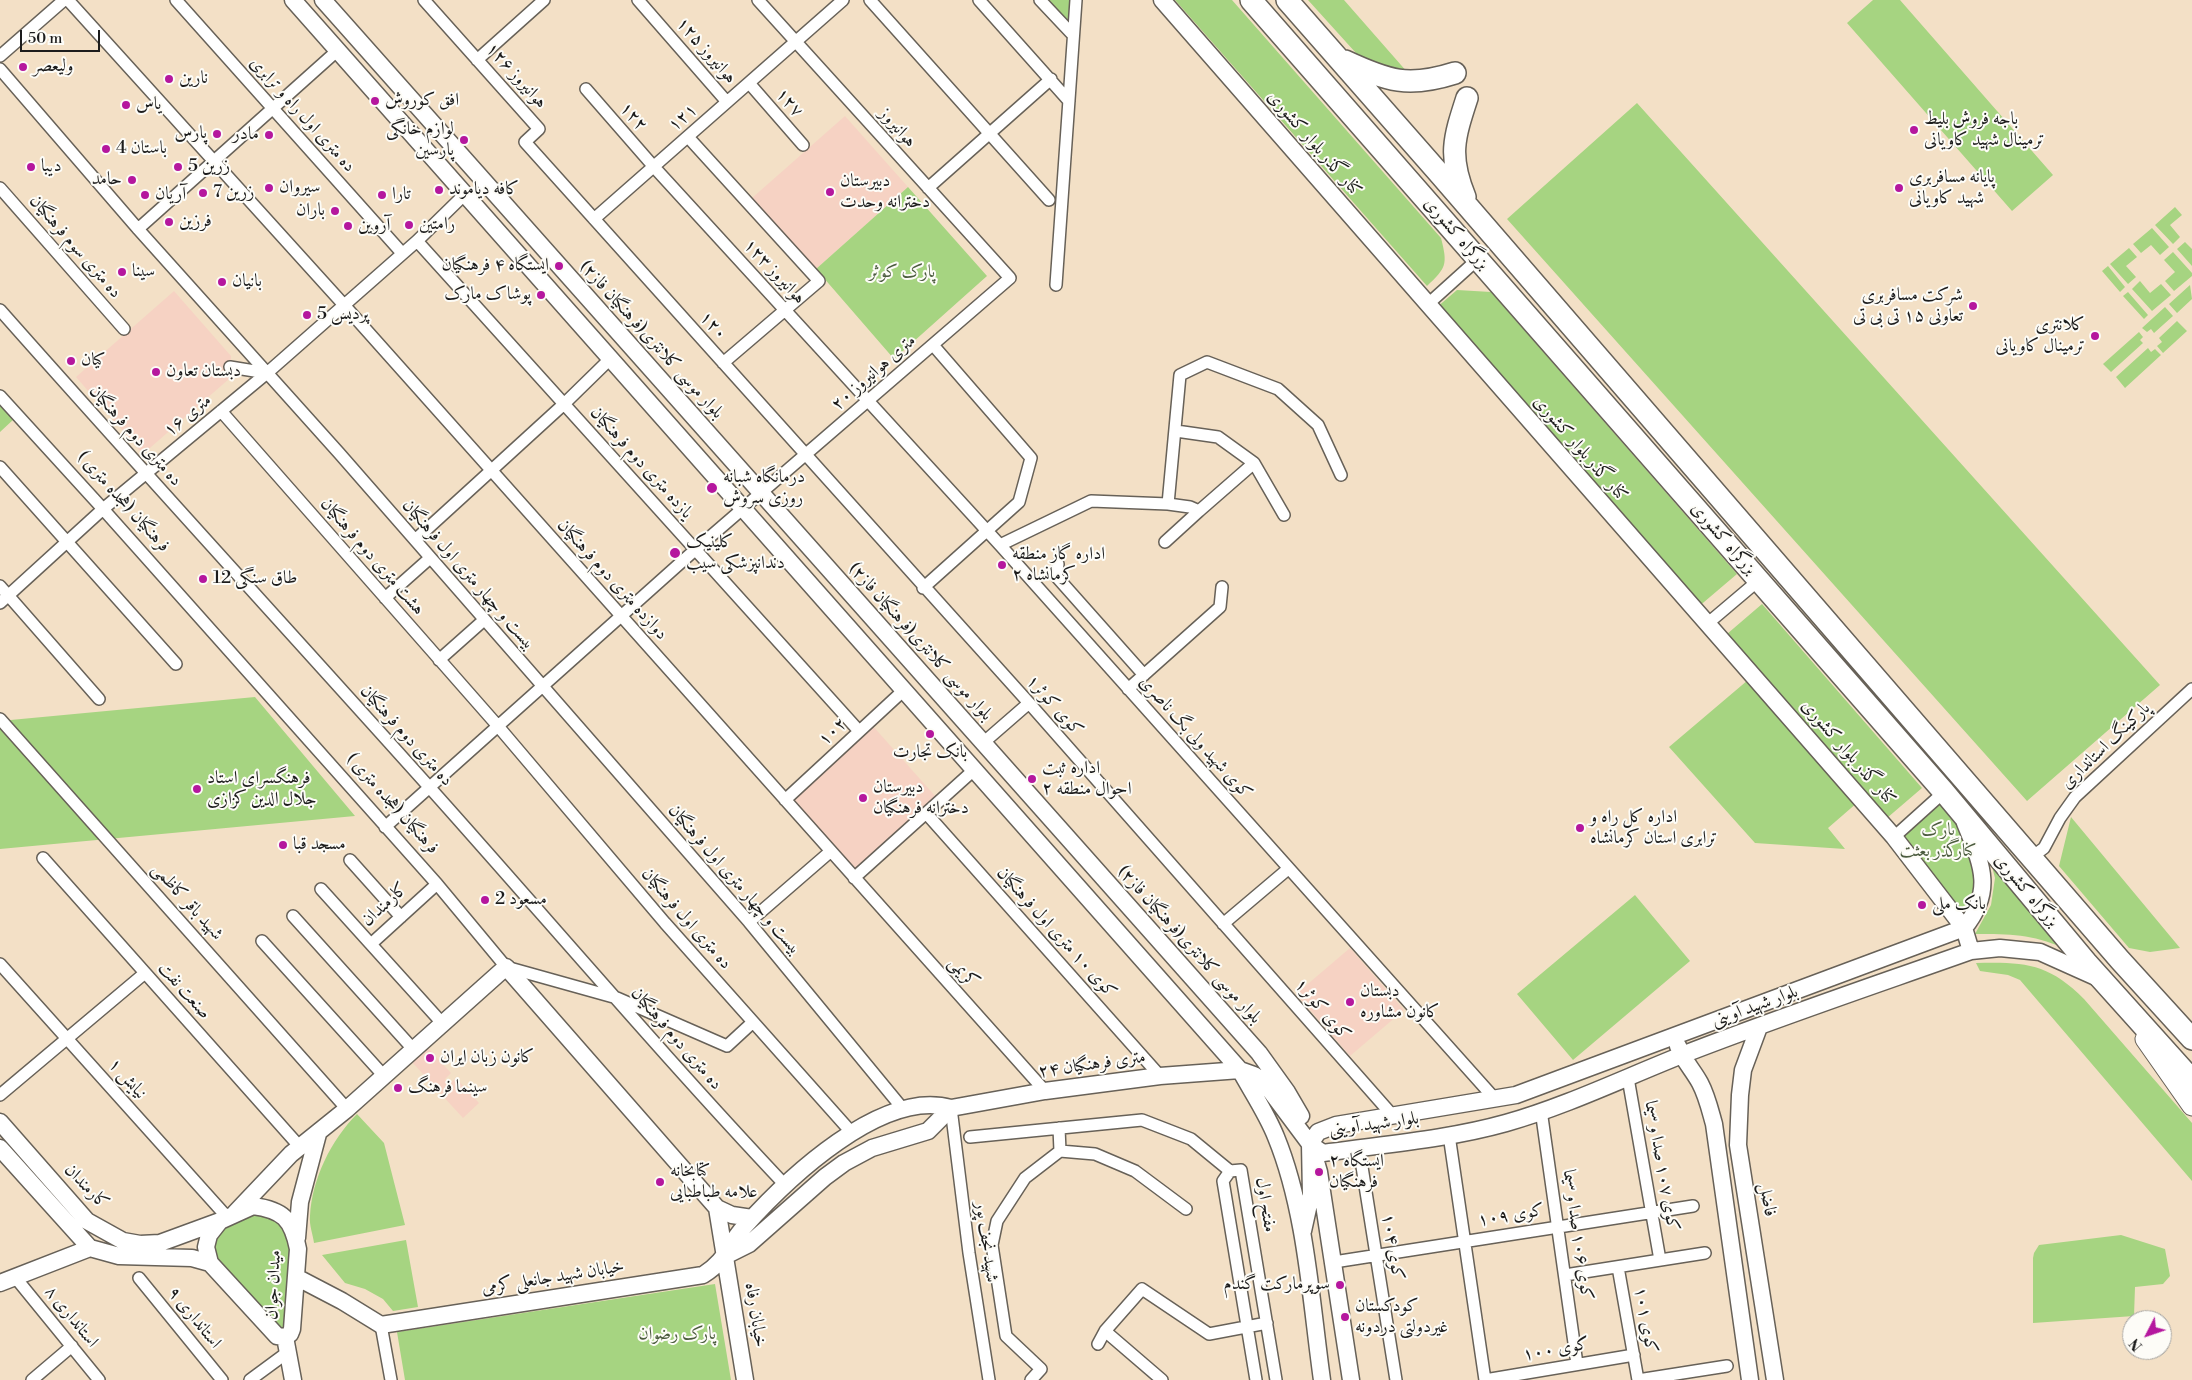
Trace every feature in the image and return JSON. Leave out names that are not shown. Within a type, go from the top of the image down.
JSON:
[{"type":"highway","name":"بزرگراه کشوری","points":[[1251,0],[1944,792],[2103,981],[2192,1080]]},
{"type":"highway","name":"بزرگراه کشوری","points":[[1287,0],[2120,960],[2192,1039]]},
{"type":"highway","points":[[1327,46],[1345,61],[1372,73],[1402,82],[1430,80],[1455,74]]},
{"type":"highway","points":[[1467,98],[1455,137],[1454,161],[1456,176],[1470,211]]},
{"type":"highway","points":[[1361,125],[1371,128],[1380,123],[1381,107]]},
{"type":"highway","points":[[1415,187],[1416,177],[1420,171],[1426,168],[1438,172]]},
{"type":"main road","points":[[293,0],[1240,1070],[1276,1137],[1293,1191],[1302,1238],[1322,1380]]},
{"type":"main road","name":"بلوار موسی کلانتری(فرهنگیان فاز۲)","points":[[323,0],[1259,1053],[1287,1092],[1303,1120],[1318,1172],[1352,1380]]},
{"type":"main road","name":"کنار گذر بلوار کشوری","points":[[1162,0],[1894,837],[1964,928]]},
{"type":"main road","points":[[1962,814],[1981,863],[1983,877],[1978,907],[1964,928],[1971,951]]},
{"type":"main road","name":"بلوار شهید آوینی","points":[[1964,928],[1516,1095],[1336,1125],[1318,1132],[1310,1144],[1323,1152],[1449,1135],[1505,1123],[1759,1027],[1971,951],[2000,948],[2040,952],[2103,981]]},
{"type":"main road","points":[[8,1280],[90,1248],[119,1256],[192,1258],[210,1263],[206,1247],[209,1235],[300,1147],[347,1109],[506,967]]},
{"type":"main road","name":"فرهنگیان (هجده متری )","points":[[506,967],[717,1208]]},
{"type":"main road","points":[[2103,981],[2192,1106]]},
{"type":"main road","points":[[2137,1018],[2192,1089]]},
{"type":"main road","name":"فاضل","points":[[1759,1027],[1743,1070],[1738,1145],[1775,1380]]},
{"type":"main road","points":[[1674,1036],[1681,1056],[1700,1084],[1714,1124],[1750,1380]]},
{"type":"main road","points":[[1240,1070],[1264,1081],[1310,1144],[1310,1195],[1302,1238]]},
{"type":"main road","name":"۲۴ متری فرهنگیان","points":[[725,1256],[738,1234],[786,1186],[835,1143],[879,1117],[924,1104],[939,1104],[951,1108],[1045,1091],[1160,1076],[1240,1070]]},
{"type":"main road","points":[[717,1208],[725,1256],[749,1244],[844,1162],[872,1148],[928,1131],[951,1108]]},
{"type":"main road","name":"کارمندان","points":[[0,1122],[87,1220],[123,1241],[140,1244],[160,1243],[228,1217]]},
{"type":"main road","points":[[296,1240],[300,1202],[318,1134]]},
{"type":"main road","name":"کارمندان","points":[[0,1148],[90,1248]]},
{"type":"main road","name":"میدان جوان","points":[[210,1263],[286,1345],[292,1329],[298,1249],[287,1218],[270,1208],[253,1206],[228,1217]]},
{"type":"main road","points":[[717,1208],[732,1215],[752,1218]]},
{"type":"main road","name":"خیابان شهید جانعلی کرمی","points":[[380,1325],[703,1275],[716,1267],[725,1256]]},
{"type":"main road","name":"خیابان رفاه","points":[[725,1256],[745,1380]]},
{"type":"main road","points":[[296,1277],[342,1301],[380,1325]]},
{"type":"main road","points":[[286,1345],[293,1380]]},
{"type":"street","points":[[0,56],[64,0]]},
{"type":"street","name":"دوازده متری دوم فرهنگیان","points":[[68,0],[344,305],[854,878]]},
{"type":"street","name":"ده متری اول راه و ترابری","points":[[176,0],[402,254]]},
{"type":"street","name":"هوانیروز ۱۲۶","points":[[424,0],[539,129],[525,142],[594,219]]},
{"type":"street","points":[[478,60],[532,4],[544,0]]},
{"type":"street","name":"هوانیروز ۱۲۵","points":[[638,0],[727,102]]},
{"type":"street","name":"هوانیروز","points":[[758,0],[1010,278]]},
{"type":"street","name":"۱۲۱","points":[[594,219],[843,0]]},
{"type":"street","points":[[870,0],[1048,200]]},
{"type":"street","points":[[979,0],[1069,101]]},
{"type":"street","points":[[1040,0],[1073,35]]},
{"type":"street","points":[[1056,285],[1076,0]]},
{"type":"street","points":[[138,229],[338,50]]},
{"type":"street","name":"بیست و چهار متری اول فرهنگیان","points":[[0,70],[749,922],[903,1109]]},
{"type":"street","points":[[928,188],[1051,80]]},
{"type":"street","name":"۱۲۷","points":[[749,83],[803,146]]},
{"type":"street","name":"۱۲۲","points":[[586,89],[654,167]]},
{"type":"street","name":"۱۲۳ هوانیروز","points":[[688,137],[819,281],[785,310]]},
{"type":"street","name":"۱۲۳ هوانیروز","points":[[654,167],[868,400]]},
{"type":"street","name":"ده متری سوم فرهنگیان","points":[[0,188],[124,329]]},
{"type":"street","name":"۱۶ متری","points":[[4,599],[103,508],[267,373],[417,241],[464,195]]},
{"type":"street","name":"۱۲۰","points":[[594,219],[806,456]]},
{"type":"street","name":"یازده متری دوم فرهنگیان","points":[[417,241],[859,731]]},
{"type":"street","points":[[1427,305],[1478,259]]},
{"type":"street","name":"۲۰ متری هوانیروز","points":[[385,827],[696,549],[1010,278]]},
{"type":"street","name":"ده متری دوم فرهنگیان","points":[[0,310],[145,474],[618,998],[722,1118],[786,1186]]},
{"type":"street","points":[[723,363],[785,310]]},
{"type":"street","points":[[923,588],[1019,502],[1031,458],[933,345]]},
{"type":"street","points":[[415,540],[491,472],[610,359]]},
{"type":"street","points":[[1168,504],[1180,375],[1207,362],[1278,389],[1318,425],[1341,475]]},
{"type":"street","points":[[230,367],[267,373]]},
{"type":"street","name":"فرهنگیان (هجده متری )","points":[[0,396],[103,508],[437,884],[506,967]]},
{"type":"street","name":"کوی شهید ولی بگ ناصری","points":[[868,400],[1495,1099]]},
{"type":"street","name":"هشت متری دوم فرهنگیان","points":[[221,411],[497,725]]},
{"type":"street","points":[[1176,431],[1218,436],[1254,463],[1284,515]]},
{"type":"street","name":"کوی کوثر۱","points":[[806,456],[923,588],[1029,703],[1392,1116]]},
{"type":"street","points":[[1164,542],[1254,463]]},
{"type":"street","points":[[0,467],[176,664]]},
{"type":"street","points":[[1000,545],[1091,501],[1168,504],[1190,507],[1200,511]]},
{"type":"street","points":[[385,598],[430,558]]},
{"type":"street","points":[[1058,564],[1056,576],[1144,675]]},
{"type":"street","points":[[1707,624],[1759,580]]},
{"type":"street","points":[[0,586],[4,599],[99,699]]},
{"type":"street","points":[[1128,689],[1220,608],[1222,586]]},
{"type":"street","points":[[439,660],[484,620]]},
{"type":"street","name":"۱۰۲","points":[[785,800],[904,690]]},
{"type":"street","name":"پارکینگ استانداری","points":[[2032,857],[2044,848],[2060,818],[2075,796],[2192,690]]},
{"type":"street","points":[[983,743],[1029,703]]},
{"type":"street","name":"شهید باقر کاظمی","points":[[0,719],[347,1109]]},
{"type":"street","name":"ده متری اول فرهنگیان","points":[[497,725],[665,923],[852,1133]]},
{"type":"street","points":[[854,878],[975,769]]},
{"type":"street","points":[[1894,837],[1944,792]]},
{"type":"street","name":"کوی ۱۰ متری اول فرهنگیان","points":[[926,813],[1160,1076]]},
{"type":"street","points":[[749,922],[831,851]]},
{"type":"street","name":"صنعت نفت","points":[[42,858],[300,1147]]},
{"type":"street","points":[[350,860],[402,917]]},
{"type":"street","points":[[1223,924],[1288,869]]},
{"type":"street","name":"کریمی","points":[[854,878],[1045,1091]]},
{"type":"street","name":"کارمندان","points":[[437,884],[371,944],[442,1023]]},
{"type":"street","points":[[321,888],[371,944]]},
{"type":"street","points":[[293,916],[413,1049]]},
{"type":"street","points":[[262,941],[384,1076]]},
{"type":"street","name":"نیایش ۱","points":[[0,964],[228,1217]]},
{"type":"street","points":[[506,967],[618,998],[726,1046],[753,1022]]},
{"type":"street","points":[[0,1095],[145,973]]},
{"type":"street","name":"کوی ۱۰۷ صدا و سیما","points":[[1628,1078],[1660,1260]]},
{"type":"street","name":"شهید نجف پور","points":[[951,1108],[969,1253],[989,1380]]},
{"type":"street","name":"کوی ۱۰۶ صدا و سیما","points":[[1541,1110],[1578,1364]]},
{"type":"street","points":[[970,1137],[1142,1120],[1191,1139],[1230,1171]]},
{"type":"street","points":[[1060,1128],[1060,1152]]},
{"type":"street","points":[[1449,1135],[1485,1380]]},
{"type":"street","name":"کوی ۱۰۴","points":[[1359,1148],[1396,1380]]},
{"type":"street","points":[[1031,1380],[1041,1369],[1006,1336],[992,1245],[997,1221],[1025,1178],[1060,1152],[1094,1154],[1135,1171],[1186,1209]]},
{"type":"street","name":"مفتح اول","points":[[1256,1380],[1223,1181],[1230,1171],[1241,1170],[1276,1380]]},
{"type":"street","name":"کوی ۱۰۹","points":[[1334,1262],[1692,1206]]},
{"type":"street","points":[[1565,1275],[1705,1253]]},
{"type":"street","name":"کوی ۱۰۱","points":[[1618,1267],[1638,1380]]},
{"type":"street","name":"استانداری ۹","points":[[139,1278],[222,1380]]},
{"type":"street","name":"استانداری ۸","points":[[8,1280],[72,1346],[99,1380]]},
{"type":"street","points":[[1098,1344],[1105,1331],[1142,1289],[1209,1334],[1267,1322]]},
{"type":"street","points":[[380,1325],[391,1380]]},
{"type":"street","points":[[1105,1331],[1162,1380]]},
{"type":"street","points":[[250,1380],[286,1345]]},
{"type":"street","points":[[32,1380],[72,1346]]},
{"type":"street","name":"کوی ۱۰۰","points":[[1485,1380],[1541,1375],[1578,1364],[1634,1355]]},
{"type":"street","points":[[1638,1380],[1728,1366]]},
{"type":"shaded area","name":"دبیرستان دخترانه وحدت","points":[[845,116],[908,187],[816,269],[752,198]]},
{"type":"shaded area","name":"دبستان تعاون","points":[[174,291],[231,356],[229,379],[143,454],[76,377]]},
{"type":"shaded area","name":"دبیرستان دخترانه فرهنگیان","points":[[872,725],[936,797],[854,872],[790,799]]},
{"type":"shaded area","name":"دبستان کانون مشاوره","points":[[1350,948],[1404,1010],[1350,1056],[1296,994]]},
{"type":"shaded area","points":[[427,1047],[451,1073],[445,1079],[449,1084],[456,1078],[479,1103],[463,1118],[440,1093],[442,1091],[436,1085],[434,1086],[411,1061]]},
{"type":"green space","points":[[1046,0],[1071,0],[1069,25]]},
{"type":"green space","points":[[1175,0],[1232,0],[1441,238],[1445,260],[1444,265],[1438,275],[1427,286]]},
{"type":"green space","points":[[1308,0],[1344,0],[1408,73],[1365,63]]},
{"type":"green space","points":[[1873,0],[1900,0],[2053,175],[2012,211],[1847,23]]},
{"type":"green space","points":[[1637,103],[2160,685],[2027,801],[1507,219]]},
{"type":"green space","name":"پارک کوثر","points":[[908,187],[987,276],[894,359],[816,269]]},
{"type":"green space","points":[[2175,207],[2182,215],[2170,225],[2180,237],[2173,244],[2155,225]]},
{"type":"green space","points":[[2152,228],[2169,247],[2160,255],[2151,245],[2141,253],[2133,244]]},
{"type":"green space","points":[[2185,242],[2192,249],[2192,266],[2177,249]]},
{"type":"green space","points":[[2129,248],[2137,257],[2126,266],[2136,277],[2128,284],[2110,264]]},
{"type":"green space","points":[[2173,252],[2192,273],[2192,276],[2174,291],[2165,281],[2175,272],[2164,260]]},
{"type":"green space","points":[[2108,266],[2125,287],[2120,292],[2102,271]]},
{"type":"green space","points":[[2140,281],[2150,293],[2161,284],[2171,295],[2152,311],[2132,289]]},
{"type":"green space","points":[[2190,285],[2192,299],[2177,313],[2169,304]]},
{"type":"green space","points":[[1457,290],[1491,292],[1737,574],[1697,608],[1436,308]]},
{"type":"green space","points":[[2128,292],[2148,315],[2144,319],[2123,296]]},
{"type":"green space","points":[[2165,307],[2173,316],[2154,333],[2151,329],[2147,332],[2142,328]]},
{"type":"green space","points":[[2177,321],[2187,331],[2163,353],[2157,346],[2162,342],[2159,338]]},
{"type":"green space","points":[[2139,332],[2143,337],[2140,340],[2143,343],[2111,372],[2103,364]]},
{"type":"green space","points":[[2148,348],[2151,352],[2155,349],[2161,355],[2125,388],[2116,377]]},
{"type":"green space","points":[[0,404],[14,419],[0,432]]},
{"type":"green space","points":[[1762,604],[1922,788],[1887,818],[1727,634]]},
{"type":"green space","points":[[1748,680],[1858,802],[1828,828],[1845,849],[1755,843],[1669,747]]},
{"type":"green space","points":[[255,697],[355,816],[0,849],[0,721]]},
{"type":"green space","name":"پارک کنارگذر بعثت","points":[[1942,802],[1963,834],[1973,857],[1976,882],[1973,895],[1961,910],[1902,837]]},
{"type":"green space","points":[[2071,817],[2180,948],[2150,952],[2129,948],[2059,866]]},
{"type":"green space","points":[[1990,859],[2064,948],[2031,937],[1975,934],[1991,905],[1995,878]]},
{"type":"green space","points":[[1635,895],[1690,961],[1573,1060],[1517,994]]},
{"type":"green space","points":[[1976,963],[2008,963],[2035,967],[2059,978],[2084,999],[2192,1123],[2192,1181],[2020,980],[2008,975],[1980,971]]},
{"type":"green space","points":[[357,1114],[384,1143],[405,1225],[314,1243],[310,1216],[319,1174],[331,1148]]},
{"type":"green space","points":[[254,1209],[270,1211],[295,1242],[284,1334],[213,1263],[211,1236]]},
{"type":"green space","points":[[2121,1235],[2165,1249],[2170,1276],[2163,1284],[2135,1287],[2134,1310],[2122,1310],[2122,1317],[2033,1323],[2033,1258],[2039,1245]]},
{"type":"green space","points":[[406,1240],[418,1307],[393,1311],[383,1299],[365,1289],[345,1283],[322,1255]]},
{"type":"green space","name":"پارک رضوان","points":[[715,1284],[731,1380],[405,1380],[397,1332]]},
{"type":"place","name":"ولیعصر","points":[[23,67]]},
{"type":"place","name":"نارین","points":[[169,79]]},
{"type":"place","name":"افق کوروش","points":[[375,101]]},
{"type":"place","name":"یاس","points":[[126,105]]},
{"type":"place","name":"باجه فروش بلیط ترمینال شهید کاویانی","points":[[1914,130]]},
{"type":"place","name":"پارس","points":[[217,134]]},
{"type":"place","name":"مادر","points":[[269,135]]},
{"type":"place","name":"لوازم خانگی پارسین","points":[[464,140]]},
{"type":"place","name":"باستان 4","points":[[106,149]]},
{"type":"place","name":"دیبا","points":[[31,167]]},
{"type":"place","name":"زرین 5","points":[[178,167]]},
{"type":"place","name":"حامد","points":[[132,180]]},
{"type":"place","name":"سیروان","points":[[269,188]]},
{"type":"place","name":"پايانه مسافربری شهید کاویانی","points":[[1899,188]]},
{"type":"place","name":"کافه دیاموند","points":[[439,190]]},
{"type":"place","name":"دبیرستان دخترانه وحدت","points":[[830,192]]},
{"type":"place","name":"زرین 7","points":[[203,193]]},
{"type":"place","name":"آریان","points":[[145,195]]},
{"type":"place","name":"تارا","points":[[382,195]]},
{"type":"place","name":"باران","points":[[335,211]]},
{"type":"place","name":"فرزین","points":[[169,222]]},
{"type":"place","name":"رامتین","points":[[409,225]]},
{"type":"place","name":"آروین","points":[[348,226]]},
{"type":"place","name":"ایستگاه ۴ فرهنگیان","points":[[559,266]]},
{"type":"place","name":"سینا","points":[[122,272]]},
{"type":"place","name":"بانیان","points":[[222,282]]},
{"type":"place","name":"پوشاک مارک","points":[[541,295]]},
{"type":"place","name":"شرکت مسافربری تعاونی ۱۵ تی بی تی","points":[[1973,306]]},
{"type":"place","name":"پردیس 5","points":[[307,315]]},
{"type":"place","name":"کلانتری ترمینال کاویانی","points":[[2095,336]]},
{"type":"place","name":"کیان","points":[[71,361]]},
{"type":"place","name":"دبستان تعاون","points":[[156,372]]},
{"type":"place","name":"درمانگاه شبانه روزی سروش","points":[[712,488]]},
{"type":"place","name":"کلینیک دندانپزشکی سیب","points":[[675,553]]},
{"type":"place","name":"اداره گاز منطقه ۲ کرمانشاه","points":[[1002,565]]},
{"type":"place","name":"طاق سنگی 12","points":[[203,579]]},
{"type":"place","name":"بانک تجارت","points":[[930,734]]},
{"type":"place","name":"اداره ثبت احوال منطقه ۲","points":[[1032,779]]},
{"type":"place","name":"فرهنگسرای استاد جلال الدین کزازی","points":[[197,789]]},
{"type":"place","name":"دبیرستان دخترانه فرهنگیان","points":[[863,798]]},
{"type":"place","name":"اداره کل راه و ترابری استان کرمانشاه","points":[[1580,828]]},
{"type":"place","name":"مسجد قبا","points":[[283,845]]},
{"type":"place","name":"مسعود 2","points":[[485,900]]},
{"type":"place","name":"بانک ملی","points":[[1922,905]]},
{"type":"place","name":"دبستان کانون مشاوره","points":[[1350,1002]]},
{"type":"place","name":"کانون زبان ایران","points":[[430,1058]]},
{"type":"place","name":"سینما فرهنگ","points":[[398,1088]]},
{"type":"place","name":"ایستگاه ۲ فرهنگیان","points":[[1319,1172]]},
{"type":"place","name":"کتابخانه علامه طباطبایی","points":[[660,1182]]},
{"type":"place","name":"سوپرمارکت گندم","points":[[1340,1285]]},
{"type":"place","name":"کودکستان غیردولتی دردونه","points":[[1345,1317]]}]
